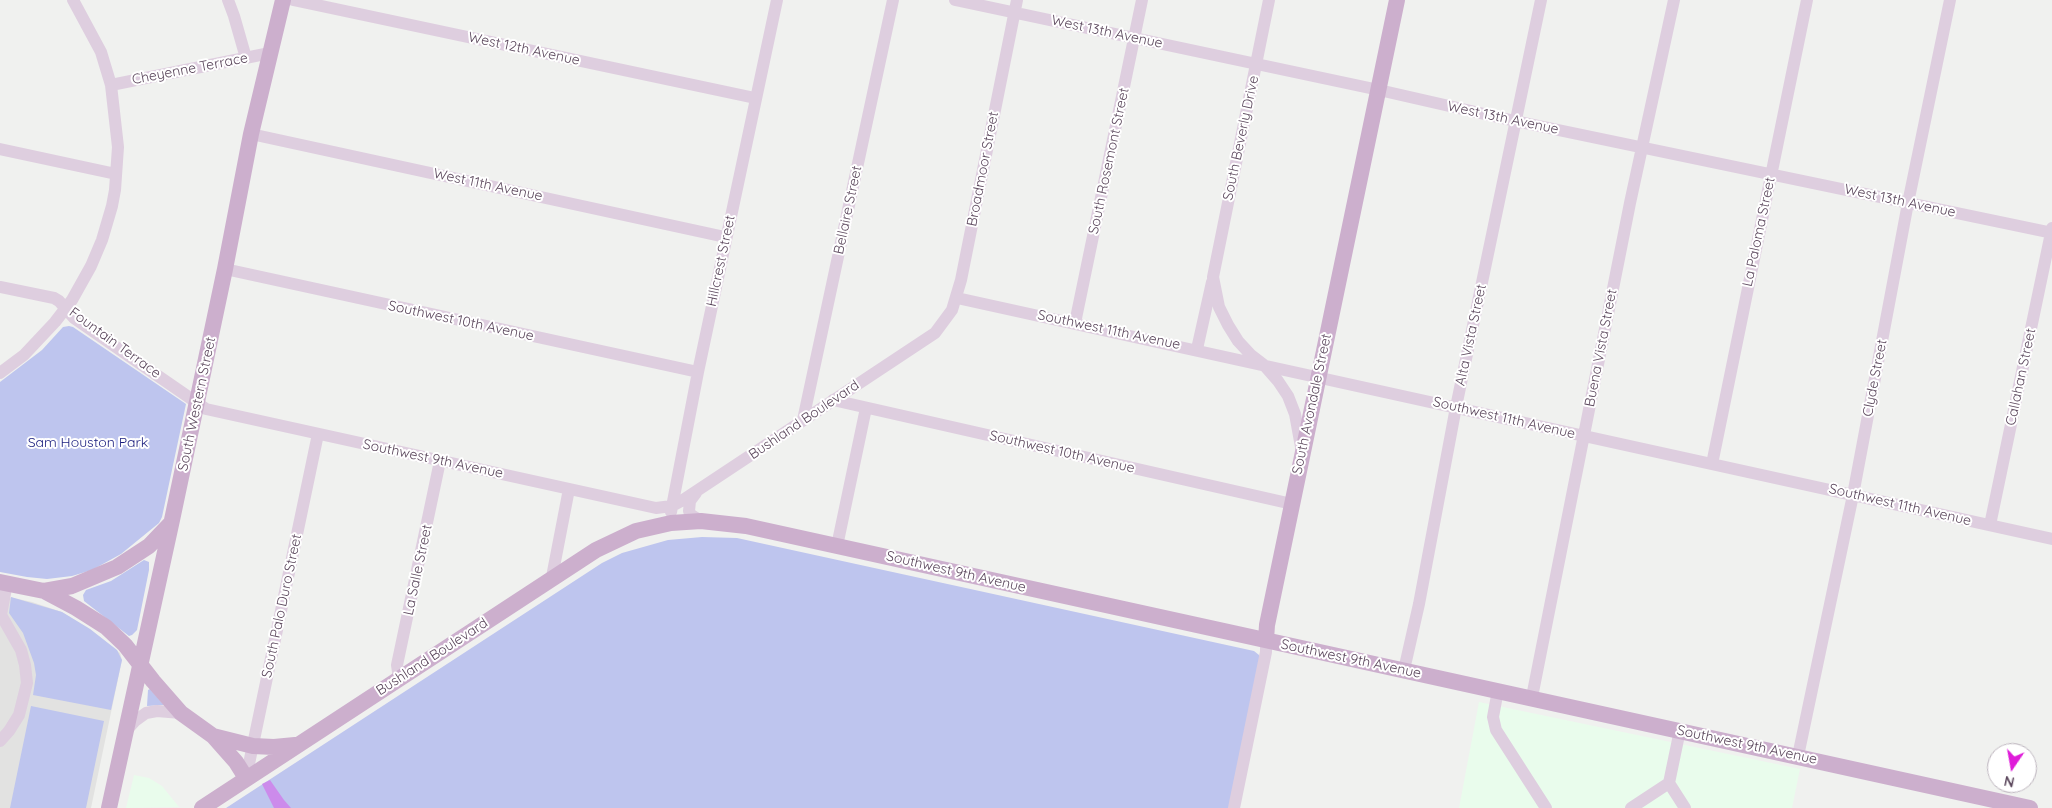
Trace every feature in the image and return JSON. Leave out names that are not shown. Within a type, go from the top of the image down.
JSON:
[{"type":"main road","name":"South Western Street","points":[[109,808],[172,522],[252,134],[283,0]]},
{"type":"main road","name":"South Avondale Street","points":[[1266,640],[1267,625],[1302,452],[1397,0]]},
{"type":"main road","name":"Southwest 9th Avenue","points":[[672,513],[746,526],[1532,697],[2030,808]]},
{"type":"main road","name":"Bushland Boulevard","points":[[202,808],[552,577],[596,550],[672,513]]},
{"type":"main road","points":[[44,591],[72,586],[117,567],[149,546],[172,522]]},
{"type":"main road","points":[[3,583],[44,591],[106,627],[124,644],[181,713],[213,736],[236,762],[246,778]]},
{"type":"main road","points":[[213,736],[253,746],[274,747],[299,744]]},
{"type":"main road","points":[[1975,795],[1996,808]]},
{"type":"street","points":[[0,373],[24,355],[66,309],[83,283],[102,240],[112,206],[116,174],[117,131],[111,85],[101,52],[73,0]]},
{"type":"street","points":[[228,0],[246,58]]},
{"type":"street","name":"West 12th Avenue","points":[[293,0],[755,98]]},
{"type":"street","name":"Hillcrest Street","points":[[672,513],[698,372],[777,0]]},
{"type":"street","name":"Bellaire Street","points":[[803,420],[893,0]]},
{"type":"street","name":"West 13th Avenue","points":[[955,0],[1016,6],[1135,38],[1515,121],[2052,231]]},
{"type":"street","name":"South Rosemont Street","points":[[1075,323],[1142,0]]},
{"type":"street","name":"South Beverly Drive","points":[[1197,349],[1269,0]]},
{"type":"street","name":"Alta Vista Street","points":[[1404,670],[1419,604],[1456,407],[1541,0]]},
{"type":"street","name":"Buena Vista Street","points":[[1532,697],[1583,435],[1674,0]]},
{"type":"street","name":"La Paloma Street","points":[[1712,464],[1807,0]]},
{"type":"street","name":"Clyde Street","points":[[1798,756],[1853,495],[1908,203],[1950,0]]},
{"type":"street","name":"Broadmoor Street","points":[[935,333],[952,310],[957,298],[1016,6]]},
{"type":"street","name":"Cheyenne Terrace","points":[[111,85],[270,53]]},
{"type":"street","name":"West 11th Avenue","points":[[252,134],[726,237]]},
{"type":"street","points":[[0,149],[116,174]]},
{"type":"street","name":"Callahan Street","points":[[1990,525],[2052,231]]},
{"type":"street","name":"Southwest 10th Avenue","points":[[225,270],[698,372]]},
{"type":"street","name":"South Beverly Drive","points":[[1213,277],[1219,307],[1238,341],[1250,355],[1264,365],[1288,396],[1295,414],[1302,452]]},
{"type":"street","name":"Fountain Terrace","points":[[0,287],[54,298],[74,318],[197,402]]},
{"type":"street","name":"Southwest 11th Avenue","points":[[957,298],[1197,349],[2052,539]]},
{"type":"street","name":"Bushland Boulevard","points":[[672,513],[697,491],[935,333]]},
{"type":"street","name":"Southwest 10th Avenue","points":[[833,400],[1292,504]]},
{"type":"street","name":"Southwest 9th Avenue","points":[[197,402],[206,409],[672,513]]},
{"type":"street","points":[[837,546],[866,408]]},
{"type":"street","name":"South Palo Duro Street","points":[[246,778],[318,434]]},
{"type":"street","name":"La Salle Street","points":[[399,678],[398,665],[440,461]]},
{"type":"street","points":[[552,577],[569,489]]},
{"type":"street","points":[[696,518],[688,506],[697,491]]},
{"type":"street","points":[[636,531],[648,515],[645,508],[638,504]]},
{"type":"street","points":[[0,741],[19,715],[25,695],[26,683],[25,665],[21,650],[1,615],[3,583]]},
{"type":"street","name":"South Avondale Street","points":[[1234,808],[1266,652],[1266,640]]},
{"type":"street","points":[[1498,690],[1493,717],[1496,730],[1546,808]]},
{"type":"street","points":[[125,732],[135,721],[146,714],[169,711],[181,713]]},
{"type":"street","points":[[1680,730],[1669,783],[1685,808]]},
{"type":"street","points":[[1631,808],[1669,783]]},
{"type":"shaded area","points":[[0,595],[32,602],[62,612],[90,629],[120,653],[122,660],[91,808],[0,808]]},
{"type":"shaded area","points":[[1479,702],[1800,769],[1792,808],[1459,808]]},
{"type":"shaded area","points":[[134,775],[149,778],[162,786],[179,807],[126,808]]},
{"type":"shaded area","points":[[270,780],[291,808],[274,808],[262,784]]},
{"type":"green space","name":"Sam Houston Park","points":[[69,326],[186,404],[162,517],[159,523],[121,554],[92,570],[72,576],[47,579],[0,572],[0,382],[42,350],[63,327]]},
{"type":"green space","points":[[702,537],[737,538],[1254,651],[1259,655],[1259,663],[1229,808],[226,808],[602,563],[622,553],[668,540]]},
{"type":"green space","points":[[144,560],[149,562],[149,570],[137,630],[129,636],[84,601],[83,595],[86,590],[111,581]]},
{"type":"green space","points":[[11,597],[62,612],[90,629],[117,650],[122,660],[111,710],[33,695],[36,675],[34,663],[23,633],[9,613]]},
{"type":"green space","points":[[150,689],[164,705],[147,706],[148,690]]},
{"type":"green space","points":[[31,706],[104,721],[86,808],[10,808]]}]
